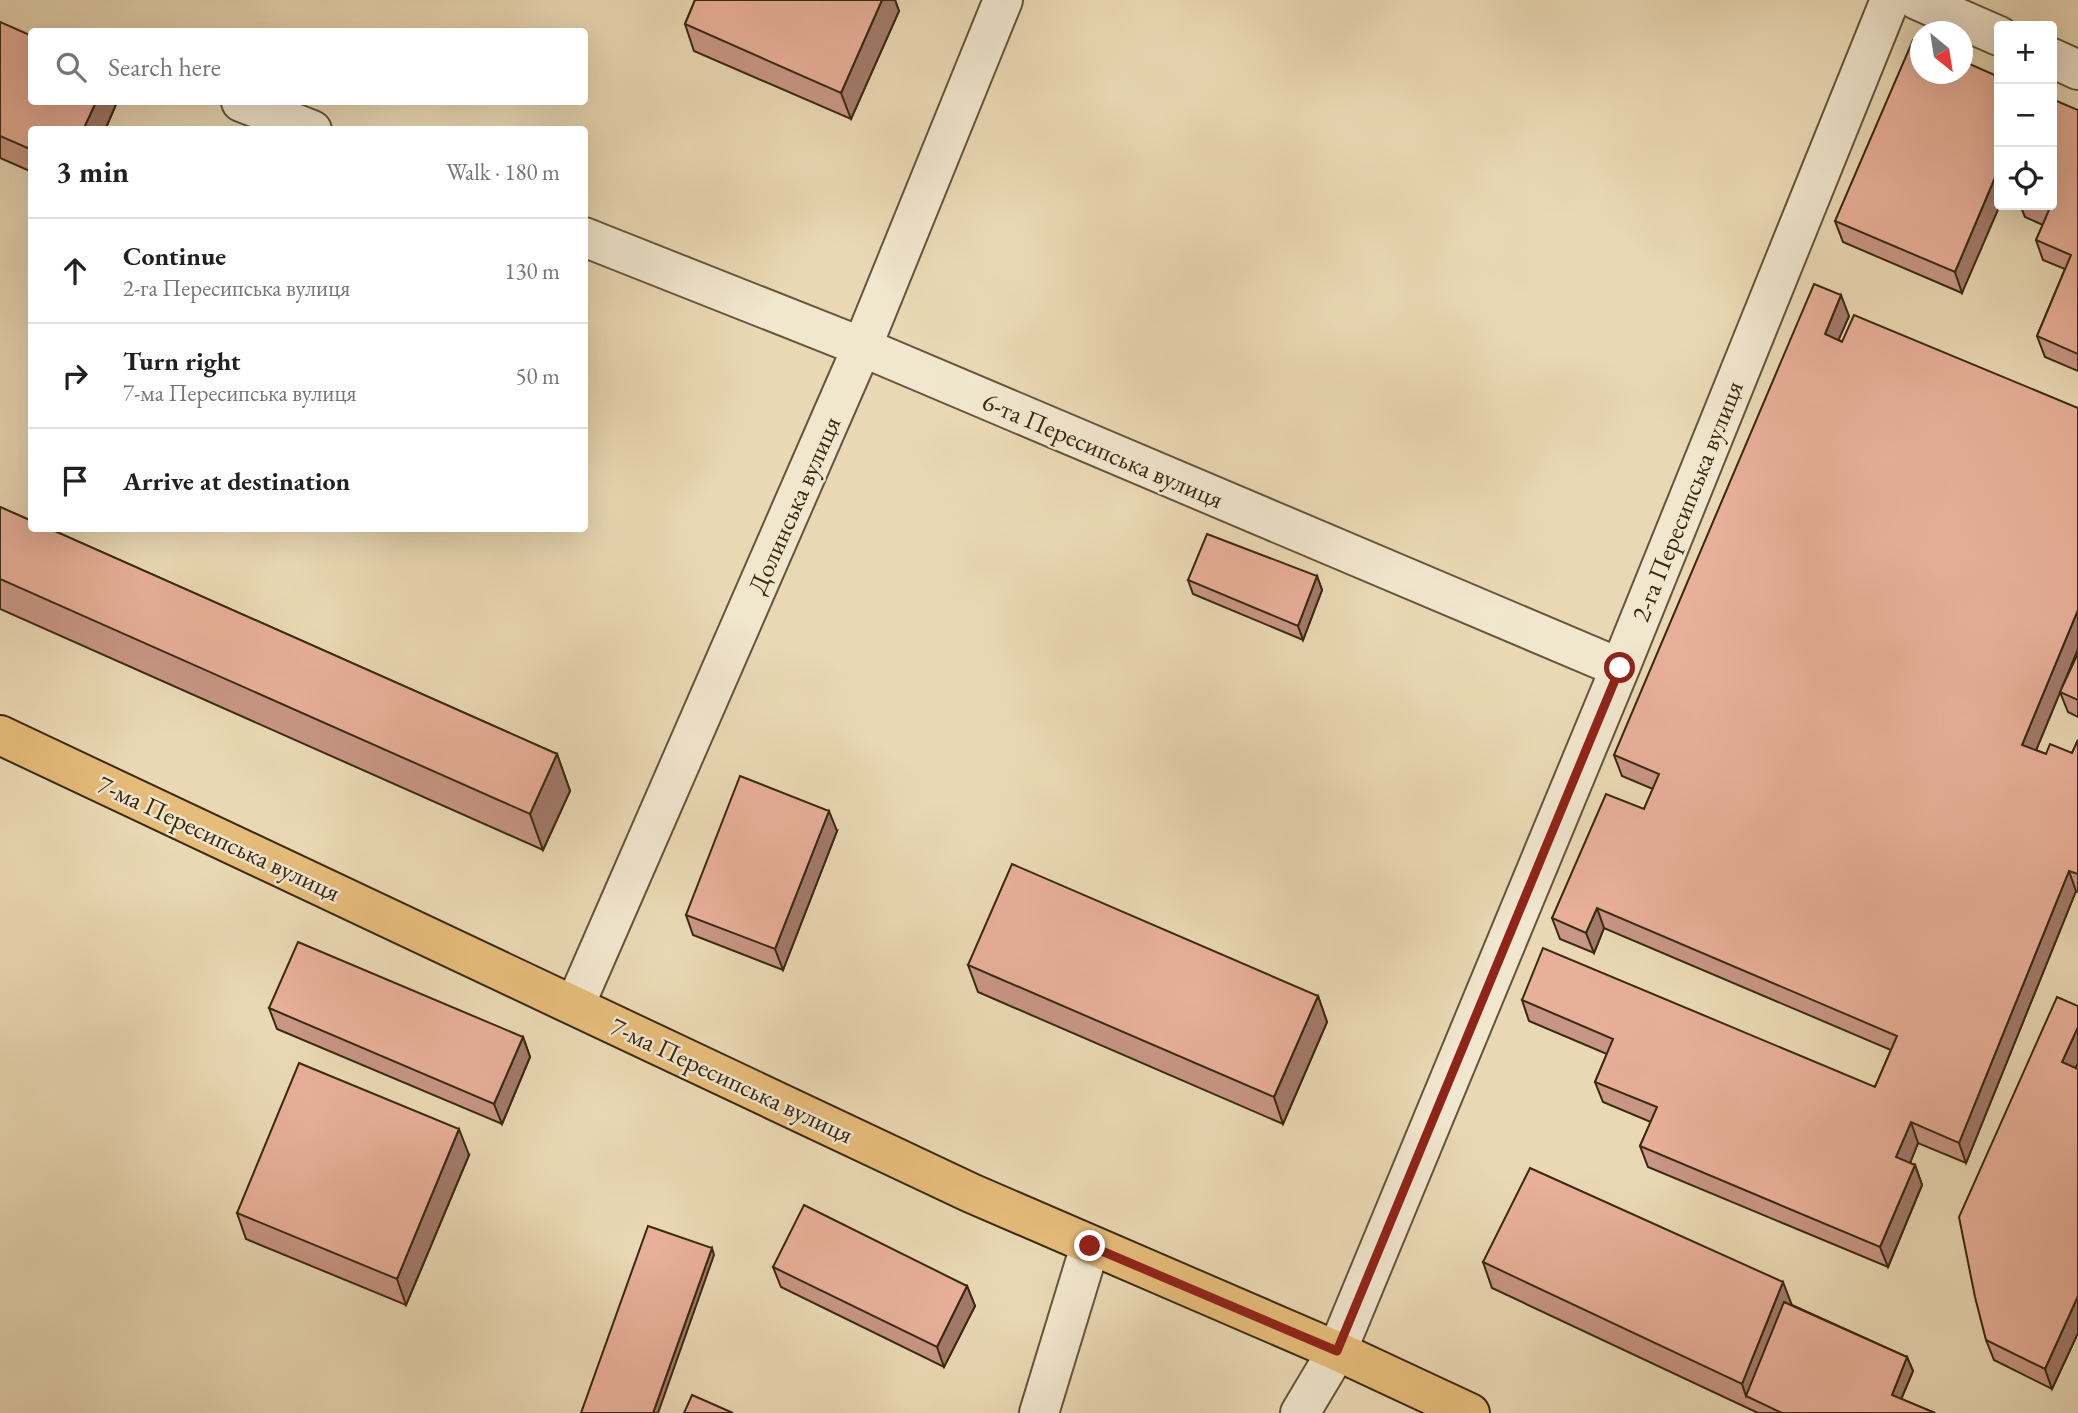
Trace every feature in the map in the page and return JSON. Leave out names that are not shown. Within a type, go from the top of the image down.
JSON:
[{"type":"main road","name":"7-ма Пересипська вулиця","points":[[0,736],[971,1193],[1337,1351],[1470,1413]]},
{"type":"street","name":"Долинська вулиця","points":[[575,1005],[862,347],[1003,0]]},
{"type":"street","name":"2-га Пересипська вулиця","points":[[1300,1413],[1337,1351],[1620,668],[1890,0]]},
{"type":"street","points":[[1917,0],[1994,34]]},
{"type":"street","points":[[2057,60],[2078,70]]},
{"type":"street","points":[[249,105],[302,126]]},
{"type":"street","name":"6-та Пересипська вулиця","points":[[588,239],[862,347],[1620,668]]},
{"type":"street","points":[[1039,1413],[1090,1246]]},
{"type":"building","points":[[695,0],[882,0],[841,93],[685,24]]},
{"type":"building","points":[[0,22],[28,34],[28,105],[95,105],[85,126],[28,126],[28,148],[0,136]]},
{"type":"building","points":[[1910,47],[1910,84],[1973,84],[1973,65],[1994,75],[1994,180],[1955,272],[1835,221]]},
{"type":"building","points":[[2057,101],[2078,110],[2078,354],[2037,336],[2071,255],[2036,240],[2049,210],[2057,210]]},
{"type":"building","points":[[1814,284],[1841,295],[1825,334],[1842,342],[1854,315],[2078,408],[2078,610],[2022,745],[2046,754],[2050,744],[2072,753],[2078,740],[2078,874],[2069,871],[1959,1143],[1911,1122],[1896,1157],[1915,1165],[1880,1247],[1640,1146],[1657,1107],[1595,1082],[1613,1039],[1522,1000],[1543,948],[1875,1087],[1897,1036],[1597,908],[1586,933],[1552,918],[1606,794],[1644,809],[1659,774],[1614,755]]},
{"type":"building","points":[[0,507],[28,519],[28,532],[57,532],[557,754],[530,814],[0,579]]},
{"type":"building","points":[[1207,534],[1317,576],[1298,626],[1188,580]]},
{"type":"building","points":[[2078,653],[2078,700],[2060,692]]},
{"type":"building","points":[[740,776],[829,811],[775,949],[686,915]]},
{"type":"building","points":[[1012,864],[1318,996],[1274,1097],[968,965]]},
{"type":"building","points":[[298,942],[523,1037],[494,1104],[269,1008]]},
{"type":"building","points":[[2057,997],[2078,1006],[2078,1027],[2062,1062],[2078,1069],[2078,1296],[2045,1369],[1986,1340],[1959,1217]]},
{"type":"building","points":[[299,1063],[459,1129],[397,1279],[237,1213]]},
{"type":"building","points":[[1530,1168],[1783,1282],[1742,1384],[1483,1262]]},
{"type":"building","points":[[804,1205],[967,1286],[937,1347],[773,1267]]},
{"type":"building","points":[[648,1226],[712,1248],[653,1413],[581,1413]]},
{"type":"building","points":[[1784,1302],[1907,1357],[1892,1395],[1935,1413],[1782,1413],[1746,1396]]},
{"type":"building","points":[[692,1395],[733,1413],[684,1413]]},
{"type":"route","points":[[1090,1246],[1337,1351],[1620,668]]}]
